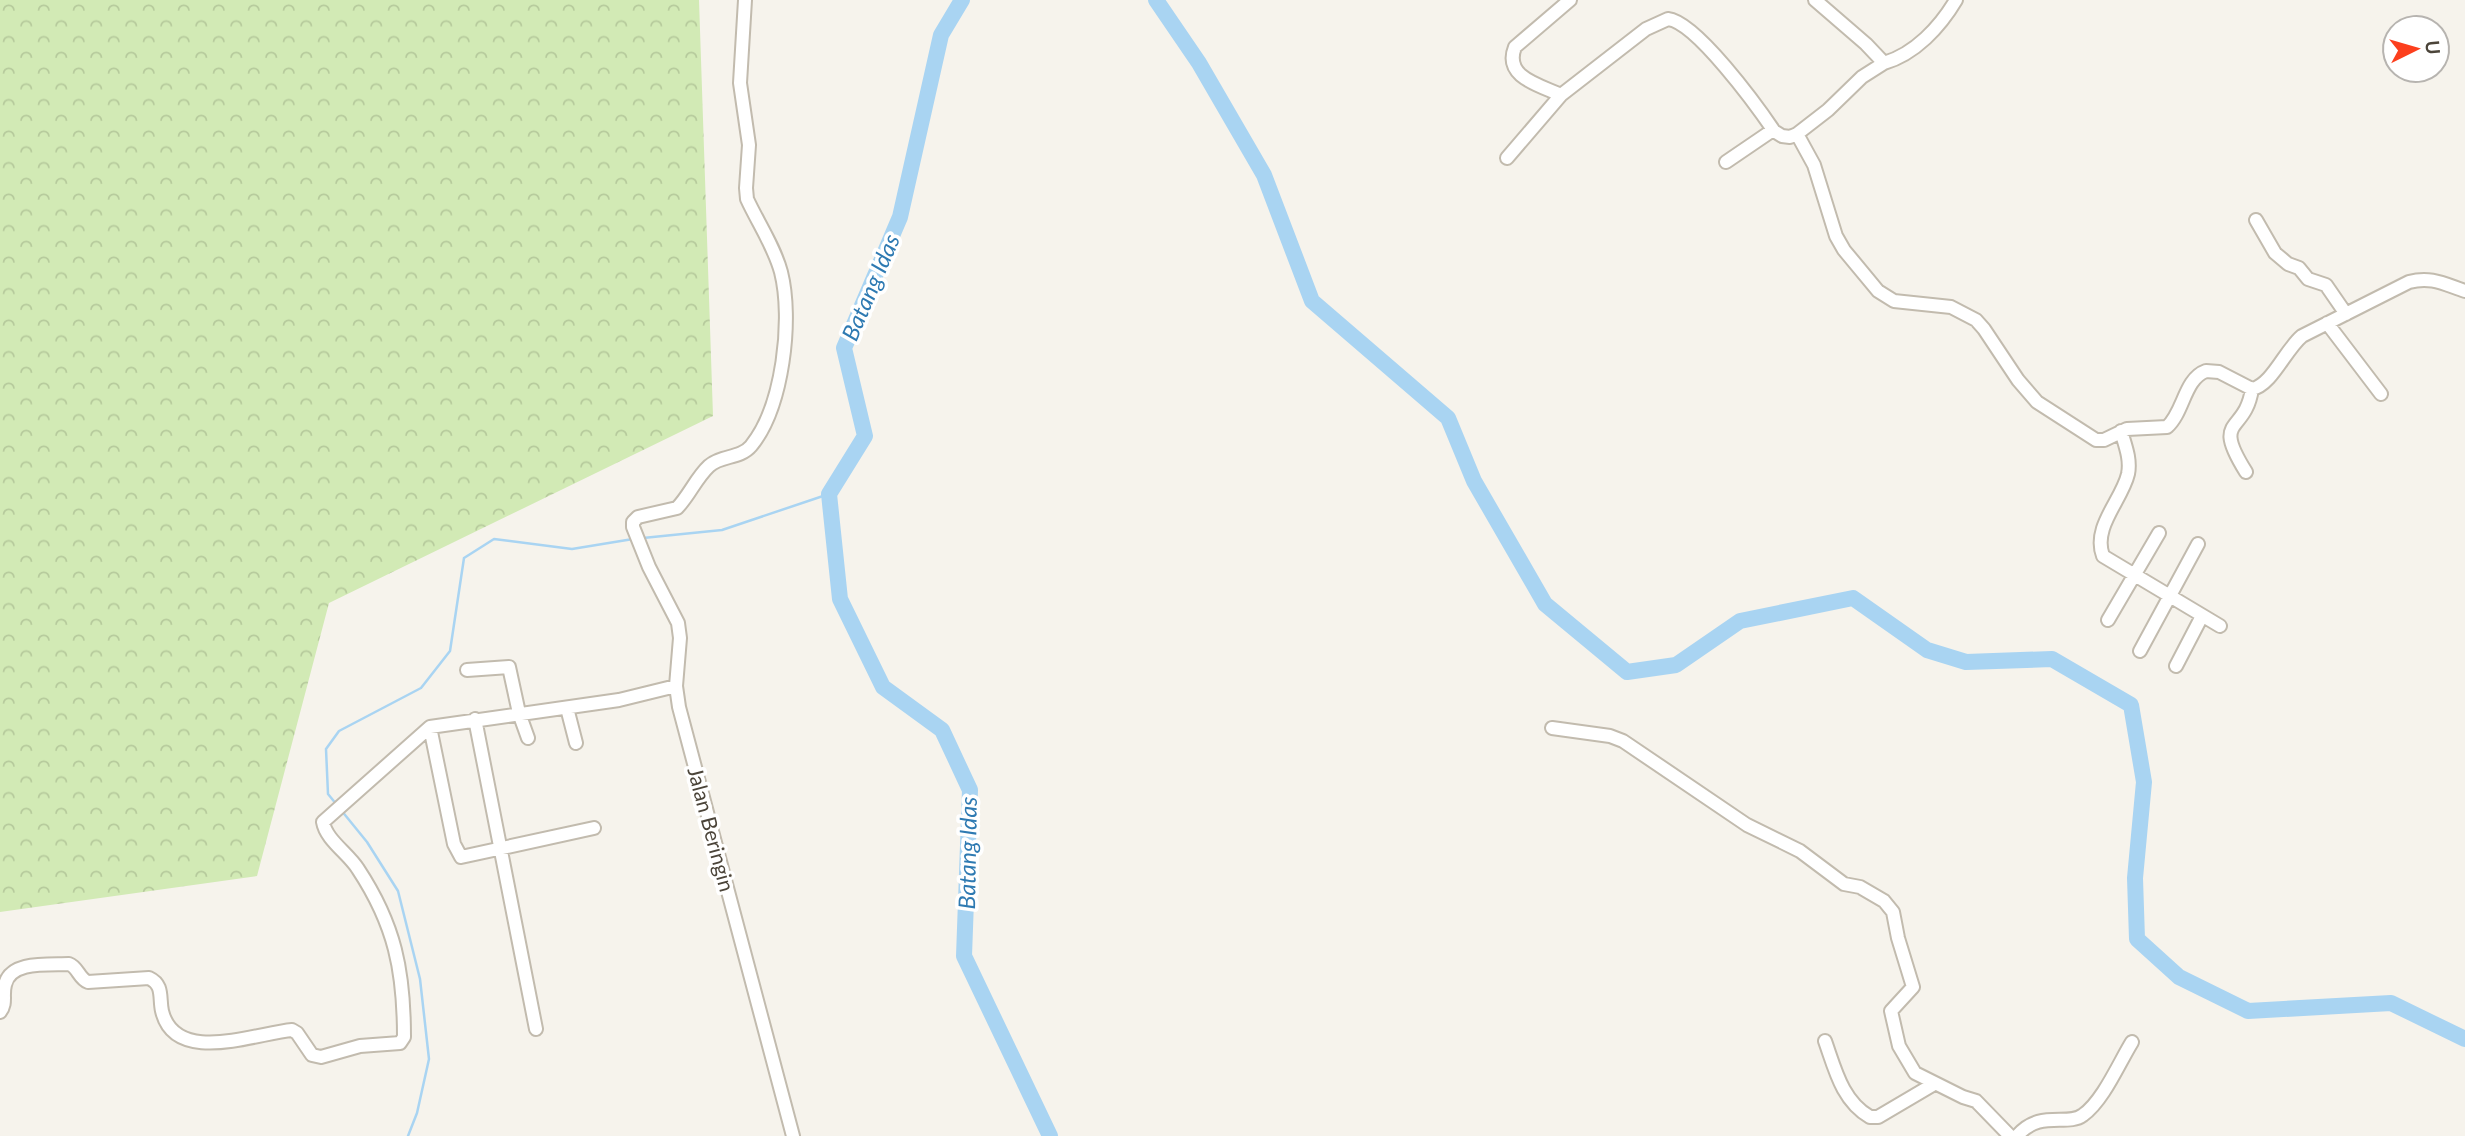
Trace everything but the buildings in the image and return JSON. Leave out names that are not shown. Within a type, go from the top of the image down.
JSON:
[{"type":"street","name":"Jalan Beringin","points":[[745,0],[740,83],[749,145],[747,199],[780,270],[787,323],[777,393],[758,435],[747,450],[720,459],[708,467],[677,508],[638,517],[633,522],[633,527],[680,630],[676,686],[685,729],[793,1136]]},
{"type":"street","points":[[1561,95],[1517,73],[1513,68],[1511,55],[1515,47],[1570,0]]},
{"type":"street","points":[[1815,0],[1884,63]]},
{"type":"street","points":[[1507,158],[1561,95],[1646,29],[1668,19],[1685,25],[1741,85],[1773,130],[1782,136],[1790,137],[1828,110],[1862,78],[1914,48],[1938,26],[1956,0]]},
{"type":"street","points":[[1726,162],[1773,130]]},
{"type":"street","points":[[1797,134],[1814,165],[1836,236],[1844,250],[1878,291],[1894,300],[1940,304],[1964,313],[1984,329],[2018,380],[2047,410],[2096,440],[2104,440],[2121,431],[2167,427],[2174,420],[2193,381],[2206,371],[2219,372],[2252,389]]},
{"type":"street","points":[[2256,220],[2275,253],[2287,264],[2299,268],[2308,279],[2326,285],[2346,314]]},
{"type":"street","points":[[2252,389],[2264,383],[2295,342],[2409,282],[2445,282],[2465,291]]},
{"type":"street","points":[[2327,323],[2381,394]]},
{"type":"street","points":[[2246,471],[2232,450],[2230,434],[2248,407],[2252,389]]},
{"type":"street","points":[[2121,431],[2128,455],[2128,475],[2107,519],[2100,547],[2106,560],[2220,626]]},
{"type":"street","points":[[2108,620],[2159,533]]},
{"type":"street","points":[[2140,651],[2198,544]]},
{"type":"street","points":[[2176,666],[2202,615]]},
{"type":"street","points":[[467,670],[509,667],[519,713],[528,738]]},
{"type":"street","points":[[0,1012],[5,1002],[8,978],[17,971],[26,966],[69,964],[74,965],[84,981],[88,982],[149,978],[154,980],[160,990],[161,1008],[166,1021],[177,1034],[196,1042],[232,1041],[292,1030],[312,1055],[321,1057],[360,1046],[400,1043],[404,1037],[402,977],[389,925],[371,888],[352,859],[324,830],[323,822],[430,727],[645,695],[676,686]]},
{"type":"street","points":[[567,708],[576,743]]},
{"type":"street","points":[[475,719],[536,1029]]},
{"type":"street","points":[[430,727],[458,855],[469,857],[594,828]]},
{"type":"street","points":[[1552,728],[1610,736],[1623,741],[1747,825],[1800,851],[1844,884],[1860,887],[1884,901],[1893,912],[1913,987],[1891,1011],[1899,1046],[1912,1068],[1923,1079],[1976,1101],[2010,1136]]},
{"type":"street","points":[[1825,1041],[1839,1081],[1855,1104],[1870,1117],[1878,1116],[1934,1084]]},
{"type":"street","points":[[2017,1136],[2022,1130],[2044,1119],[2073,1119],[2084,1115],[2103,1092],[2132,1042]]},
{"type":"green space","points":[[0,0],[699,0],[713,416],[329,603],[257,876],[0,912]]},
{"type":"waterway","name":"Batang Idas","points":[[962,0],[941,35],[900,217],[844,348],[865,436],[829,494],[840,599],[883,687],[942,730],[970,790],[964,956],[1050,1136]]},
{"type":"waterway","points":[[1156,0],[1199,63],[1264,175],[1312,301],[1448,418],[1474,481],[1545,604],[1627,672],[1676,665],[1740,621],[1853,598],[1927,650],[1966,662],[2052,659],[2131,705],[2144,782],[2135,878],[2137,939],[2179,977],[2248,1011],[2391,1003],[2465,1039]]},
{"type":"waterway","points":[[643,538],[722,530],[829,494]]},
{"type":"waterway","points":[[337,805],[328,794],[326,749],[339,731],[421,688],[450,651],[464,558],[494,539],[572,549],[633,539]]},
{"type":"waterway","points":[[341,810],[367,842],[398,891],[420,979],[429,1059],[417,1113],[408,1136]]}]
